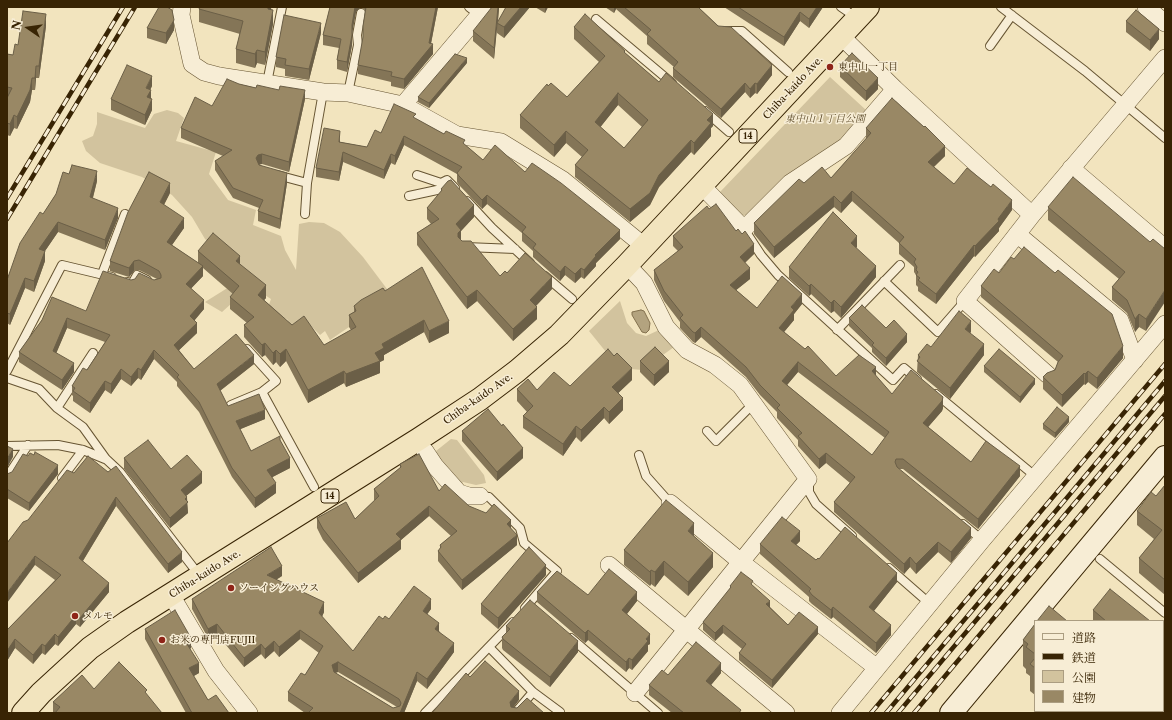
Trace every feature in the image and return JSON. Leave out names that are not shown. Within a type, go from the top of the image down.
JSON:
[{"type":"highway","name":"Chiba-kaido Ave.","points":[[23,713],[41,693],[90,648],[127,622],[200,578],[480,399],[517,371],[559,335],[702,186],[841,36],[856,11]]},
{"type":"street","points":[[182,7],[181,15],[192,64],[204,72],[219,76],[323,92],[348,93],[403,105],[457,135],[501,142],[563,180],[644,246]]},
{"type":"street","points":[[1146,7],[1165,23]]},
{"type":"street","points":[[403,105],[478,9]]},
{"type":"street","points":[[841,36],[895,89],[1032,215]]},
{"type":"street","points":[[1048,375],[965,300],[1032,215],[1165,58]]},
{"type":"street","points":[[702,186],[744,229],[790,183],[846,146],[895,89]]},
{"type":"street","points":[[1071,168],[1165,248]]},
{"type":"street","points":[[1017,234],[1120,320],[1135,360]]},
{"type":"street","points":[[627,265],[644,283],[666,327],[687,350],[715,365],[740,385],[808,479],[635,693]]},
{"type":"street","points":[[840,713],[982,540],[1165,324]]},
{"type":"street","points":[[425,451],[435,466],[459,493],[469,496],[480,496]]},
{"type":"street","points":[[951,713],[1162,465]]},
{"type":"street","points":[[670,503],[741,562],[877,668]]},
{"type":"street","points":[[609,565],[786,713]]},
{"type":"street","points":[[171,595],[216,671],[249,713]]},
{"type":"lane","points":[[267,83],[282,7]]},
{"type":"lane","points":[[1001,7],[1165,138]]},
{"type":"lane","points":[[348,93],[358,45],[357,35],[361,13]]},
{"type":"lane","points":[[990,46],[1012,15]]},
{"type":"lane","points":[[596,19],[681,91]]},
{"type":"lane","points":[[717,26],[722,31],[742,31],[788,72]]},
{"type":"lane","points":[[305,214],[307,183],[323,92]]},
{"type":"lane","points":[[699,106],[729,132]]},
{"type":"lane","points":[[268,172],[307,183]]},
{"type":"lane","points":[[417,175],[441,183],[447,180],[492,228],[572,299]]},
{"type":"lane","points":[[409,196],[454,186]]},
{"type":"lane","points":[[102,274],[125,214]]},
{"type":"lane","points":[[744,229],[761,255],[778,275],[893,380],[904,368],[1036,476]]},
{"type":"lane","points":[[463,247],[515,249]]},
{"type":"lane","points":[[837,330],[900,264]]},
{"type":"lane","points":[[7,371],[62,265],[102,274],[132,284],[137,275],[156,285]]},
{"type":"lane","points":[[884,281],[938,332],[965,300]]},
{"type":"lane","points":[[231,405],[262,392],[276,381],[240,341]]},
{"type":"lane","points":[[57,408],[93,353]]},
{"type":"lane","points":[[7,378],[39,389],[57,408],[83,427],[106,459],[120,472],[200,578]]},
{"type":"lane","points":[[262,392],[314,487]]},
{"type":"lane","points":[[707,431],[716,441],[753,404]]},
{"type":"lane","points":[[7,478],[28,445]]},
{"type":"lane","points":[[7,446],[58,445],[83,450],[106,459]]},
{"type":"lane","points":[[56,485],[83,450]]},
{"type":"lane","points":[[639,455],[646,476],[670,503]]},
{"type":"lane","points":[[808,479],[809,492],[816,504],[858,541]]},
{"type":"lane","points":[[425,713],[489,647],[533,605],[557,571],[524,543],[520,528],[489,497],[480,496]]},
{"type":"lane","points":[[958,521],[982,540]]},
{"type":"lane","points":[[1100,559],[1165,613]]},
{"type":"lane","points":[[881,562],[929,604]]},
{"type":"lane","points":[[565,633],[658,713]]},
{"type":"lane","points":[[489,647],[533,692],[560,712]]},
{"type":"lane","points":[[515,713],[533,692]]},
{"type":"green space","name":"東中山１丁目公園","points":[[830,77],[866,110],[840,140],[793,171],[748,215],[741,215],[720,192]]},
{"type":"green space","points":[[167,110],[178,113],[184,118],[176,141],[216,152],[209,174],[228,200],[256,210],[253,225],[281,236],[285,250],[296,270],[299,224],[309,222],[324,223],[340,232],[363,257],[393,297],[330,340],[325,331],[320,335],[308,323],[295,331],[287,319],[266,313],[271,299],[251,286],[222,312],[205,302],[245,277],[205,239],[192,217],[172,195],[142,177],[100,163],[86,151],[82,141],[93,136],[97,124],[97,112],[145,128],[154,114]]},
{"type":"green space","points":[[620,301],[627,323],[636,333],[646,336],[659,330],[674,347],[642,370],[631,369],[606,352],[589,331]]},
{"type":"green space","points":[[451,439],[457,440],[484,475],[486,483],[476,485],[463,482],[460,486],[438,457],[436,451]]},
{"type":"shaded area","points":[[641,310],[644,311],[650,323],[649,330],[646,333],[642,332],[632,315],[632,312]]},
{"type":"building","points":[[159,7],[167,7],[172,10],[174,20],[166,33],[147,28]]},
{"type":"building","points":[[200,7],[268,7],[268,9],[273,10],[265,52],[257,50],[255,54],[236,49],[243,21],[199,9]]},
{"type":"building","points":[[330,7],[355,7],[347,62],[337,60],[341,39],[323,35]]},
{"type":"building","points":[[366,7],[436,7],[429,43],[433,44],[404,79],[391,76],[392,72],[358,65]]},
{"type":"building","points":[[492,7],[498,7],[494,48],[473,31]]},
{"type":"building","points":[[506,7],[521,7],[504,27],[497,23]]},
{"type":"building","points":[[624,7],[698,7],[718,26],[731,27],[772,65],[757,84],[755,83],[750,89],[745,83],[721,109],[673,68],[678,62],[647,34],[651,30]]},
{"type":"building","points":[[738,7],[817,7],[809,19],[800,12],[784,37]]},
{"type":"building","points":[[1136,10],[1159,29],[1150,40],[1126,21]]},
{"type":"building","points":[[23,11],[46,14],[39,66],[36,66],[35,78],[32,78],[30,90],[17,117],[14,115],[10,124],[7,123],[7,98],[12,88],[7,87],[7,54],[13,55],[15,44],[18,45]]},
{"type":"building","points":[[585,14],[625,51],[624,52],[659,82],[666,73],[713,114],[707,120],[711,123],[694,143],[691,140],[659,175],[650,193],[630,209],[575,165],[588,150],[566,131],[554,145],[520,115],[547,84],[548,86],[551,83],[567,97],[605,56],[574,27]],"holes":[[[618,93],[648,120],[624,148],[595,122]]]},
{"type":"building","points":[[284,15],[321,23],[309,69],[285,65],[286,59],[276,57]]},
{"type":"building","points":[[852,53],[878,78],[866,91],[840,66]]},
{"type":"building","points":[[455,54],[467,58],[429,103],[418,97]]},
{"type":"building","points":[[127,65],[152,76],[146,88],[151,90],[147,97],[152,99],[145,115],[111,99]]},
{"type":"building","points":[[227,79],[239,84],[256,88],[257,85],[279,90],[280,86],[305,90],[289,162],[262,154],[258,155],[256,158],[259,165],[287,173],[280,219],[258,211],[263,200],[233,188],[215,161],[232,150],[181,128],[195,97],[212,106]]},
{"type":"building","points":[[892,98],[924,127],[925,126],[945,146],[928,162],[954,184],[967,168],[991,187],[993,184],[1012,200],[998,219],[999,221],[975,246],[974,245],[936,294],[918,280],[920,278],[916,275],[918,272],[914,262],[916,259],[899,243],[904,237],[852,191],[841,203],[834,196],[774,247],[754,223],[799,179],[804,183],[822,167],[831,178],[871,133],[866,128]]},
{"type":"building","points":[[394,104],[416,114],[413,117],[444,134],[446,131],[465,140],[463,143],[483,160],[495,145],[525,172],[532,163],[561,183],[620,230],[595,255],[596,256],[584,270],[581,268],[575,274],[565,266],[560,272],[533,248],[536,244],[522,232],[526,227],[487,195],[482,200],[459,176],[457,173],[462,167],[404,136],[395,156],[391,154],[384,170],[343,152],[339,172],[316,168],[324,128],[340,131],[339,142],[367,147],[375,130],[381,133]]},
{"type":"building","points":[[72,165],[97,171],[90,197],[118,208],[105,240],[58,222],[39,249],[45,251],[34,281],[25,278],[10,314],[7,313],[7,280],[20,243],[40,212],[43,214],[56,194],[63,172],[69,174]]},
{"type":"building","points":[[149,172],[170,183],[160,202],[184,218],[167,242],[203,266],[186,284],[204,300],[190,316],[197,323],[174,345],[194,369],[236,334],[254,355],[217,384],[228,406],[259,394],[265,410],[236,421],[251,451],[280,436],[280,440],[290,458],[267,470],[276,483],[255,498],[232,468],[199,402],[177,377],[179,375],[154,350],[141,370],[138,368],[131,377],[121,369],[111,384],[105,381],[90,403],[73,391],[75,388],[72,386],[83,368],[87,370],[110,335],[67,318],[53,351],[74,363],[62,380],[19,352],[42,320],[52,297],[86,311],[103,271],[131,280],[135,279],[139,273],[154,280],[161,278],[159,271],[139,260],[134,261],[129,268],[110,261],[128,212]]},
{"type":"building","points":[[1073,177],[1150,242],[1153,239],[1165,249],[1165,290],[1146,319],[1139,314],[1135,319],[1127,300],[1112,287],[1125,272],[1048,207]]},
{"type":"building","points":[[451,180],[474,205],[456,224],[461,230],[458,233],[458,237],[462,241],[471,241],[500,276],[505,271],[507,273],[525,253],[552,277],[530,300],[537,307],[513,329],[477,290],[467,297],[417,233],[439,219],[427,208],[442,190],[441,189],[448,181]]},
{"type":"building","points":[[716,204],[736,231],[738,229],[742,234],[745,231],[754,244],[740,257],[750,268],[730,285],[757,308],[782,276],[802,294],[791,307],[794,310],[779,328],[805,349],[808,346],[836,376],[859,355],[876,367],[872,371],[892,394],[911,370],[943,397],[942,401],[923,423],[971,462],[986,441],[1020,466],[978,519],[903,459],[896,459],[895,462],[897,467],[971,528],[951,552],[938,542],[916,564],[910,557],[904,564],[834,502],[855,477],[826,453],[819,459],[798,436],[802,433],[777,408],[780,405],[760,385],[746,367],[701,327],[695,333],[680,318],[683,315],[664,291],[654,270],[683,247],[673,236],[707,206],[709,209]],"holes":[[[798,362],[889,432],[872,455],[782,381]]]},
{"type":"building","points":[[833,212],[857,236],[851,243],[876,266],[841,307],[834,300],[831,303],[811,284],[809,286],[789,267]]},
{"type":"building","points":[[213,233],[240,256],[236,261],[266,285],[258,295],[292,325],[304,316],[324,345],[356,327],[349,315],[356,311],[354,306],[361,300],[383,288],[385,291],[422,267],[449,321],[429,331],[424,320],[382,344],[384,348],[375,353],[380,361],[346,374],[344,371],[308,390],[286,349],[280,354],[276,350],[273,353],[265,343],[262,345],[244,325],[254,317],[230,297],[239,286],[198,251]]},
{"type":"building","points":[[1024,247],[1055,273],[1058,270],[1112,314],[1123,346],[1097,378],[1088,371],[1085,374],[1084,373],[1062,395],[1043,377],[1047,373],[1055,370],[1058,362],[1063,356],[981,286],[994,269],[999,273],[1011,257],[1014,259]]},
{"type":"building","points":[[862,305],[886,328],[894,320],[907,334],[886,358],[872,345],[874,343],[849,318]]},
{"type":"building","points":[[959,311],[971,321],[965,329],[984,344],[950,388],[917,361],[920,357],[918,355],[927,344],[931,347]]},
{"type":"building","points":[[655,347],[669,361],[654,375],[640,361]]},
{"type":"building","points":[[608,349],[614,356],[617,353],[632,368],[612,387],[623,398],[609,412],[604,407],[581,430],[576,426],[563,444],[523,416],[533,406],[517,389],[528,379],[537,390],[554,372],[570,386]]},
{"type":"building","points":[[999,349],[1035,379],[1020,397],[984,366]]},
{"type":"building","points":[[1057,407],[1069,417],[1055,433],[1043,424]]},
{"type":"building","points":[[488,409],[523,448],[497,472],[462,431]]},
{"type":"building","points":[[148,440],[171,469],[187,455],[202,472],[181,490],[187,497],[185,499],[188,502],[170,518],[124,458]]},
{"type":"building","points":[[7,446],[13,449],[7,459]]},
{"type":"building","points":[[35,452],[58,465],[29,503],[7,489],[7,474],[12,472],[23,454],[28,456],[30,453],[34,455]]},
{"type":"building","points":[[419,454],[439,491],[445,484],[469,506],[486,513],[494,504],[511,520],[507,524],[517,535],[462,580],[438,551],[441,547],[440,545],[457,531],[429,506],[396,534],[401,539],[358,573],[323,529],[317,518],[346,502],[355,519],[379,496],[374,489],[401,467],[400,464]]},
{"type":"building","points":[[88,456],[108,472],[116,466],[182,552],[168,564],[116,497],[79,558],[109,583],[80,618],[76,615],[58,637],[55,634],[45,646],[42,644],[33,655],[15,639],[7,651],[7,630],[61,575],[35,556],[7,593],[7,543],[23,522],[28,520],[67,470],[74,473]]},
{"type":"building","points":[[1165,485],[1165,580],[1139,558],[1162,530],[1137,511],[1151,492],[1156,496]]},
{"type":"building","points":[[666,500],[694,523],[688,531],[713,553],[688,582],[664,561],[655,572],[651,570],[650,572],[624,550]]},
{"type":"building","points":[[782,517],[800,531],[791,541],[816,560],[818,558],[819,559],[845,527],[897,573],[869,607],[891,625],[876,643],[833,607],[831,610],[812,595],[809,591],[811,589],[760,544]]},
{"type":"building","points":[[271,547],[282,566],[267,575],[324,602],[319,613],[353,651],[379,616],[383,619],[385,616],[389,619],[414,586],[431,599],[423,611],[439,623],[435,629],[454,643],[427,679],[417,672],[400,713],[308,713],[313,708],[288,692],[301,673],[305,675],[323,646],[300,630],[279,647],[274,641],[265,649],[261,644],[244,658],[217,624],[208,629],[192,599]],"holes":[[[338,662],[399,699],[401,703],[400,706],[393,708],[334,672],[332,665]]]},
{"type":"building","points":[[529,547],[546,565],[498,618],[481,604]]},
{"type":"building","points":[[609,569],[637,592],[622,610],[650,634],[646,639],[648,641],[632,660],[629,658],[626,662],[588,630],[585,633],[537,592],[557,571],[588,595]]},
{"type":"building","points":[[741,572],[753,581],[751,584],[770,601],[766,604],[788,625],[799,612],[818,627],[772,680],[739,653],[746,644],[723,625],[715,633],[703,622]]},
{"type":"building","points":[[1110,589],[1149,620],[1105,620],[1093,610]]},
{"type":"building","points":[[530,600],[578,641],[550,677],[502,637],[510,629],[506,626]]},
{"type":"building","points":[[1049,606],[1066,620],[1038,620]]},
{"type":"building","points":[[175,610],[191,638],[185,641],[199,663],[189,668],[208,700],[216,695],[229,713],[192,713],[145,629]]},
{"type":"building","points":[[1034,625],[1034,653],[1026,647],[1028,644],[1023,640]]},
{"type":"building","points":[[1164,634],[1165,635],[1164,649]]},
{"type":"building","points":[[696,642],[721,663],[706,681],[741,710],[739,713],[684,713],[649,685],[662,670],[668,675]]},
{"type":"building","points":[[1034,659],[1034,667],[1030,664]]},
{"type":"building","points":[[485,661],[519,691],[510,702],[511,707],[517,708],[527,698],[544,713],[432,713],[466,673],[470,677]]},
{"type":"building","points":[[119,662],[147,690],[145,692],[162,713],[55,713],[60,707],[53,702],[82,675],[94,689]]},
{"type":"building","points":[[1078,712],[1156,712],[1156,713]]},
{"type":"railway","points":[[7,198],[123,7]]},
{"type":"railway","points":[[7,219],[135,7]]},
{"type":"railway","points":[[871,713],[1165,364]]},
{"type":"railway","points":[[886,713],[1165,381]]},
{"type":"railway","points":[[898,713],[1165,396]]},
{"type":"railway","points":[[914,713],[1165,414]]},
{"type":"place","name":"東中山一丁目","points":[[830,67]]},
{"type":"place","name":"ソーイングハウス","points":[[231,588]]},
{"type":"place","name":"メルモ","points":[[75,616]]},
{"type":"place","name":"お米の専門店FUJII","points":[[162,640]]}]
